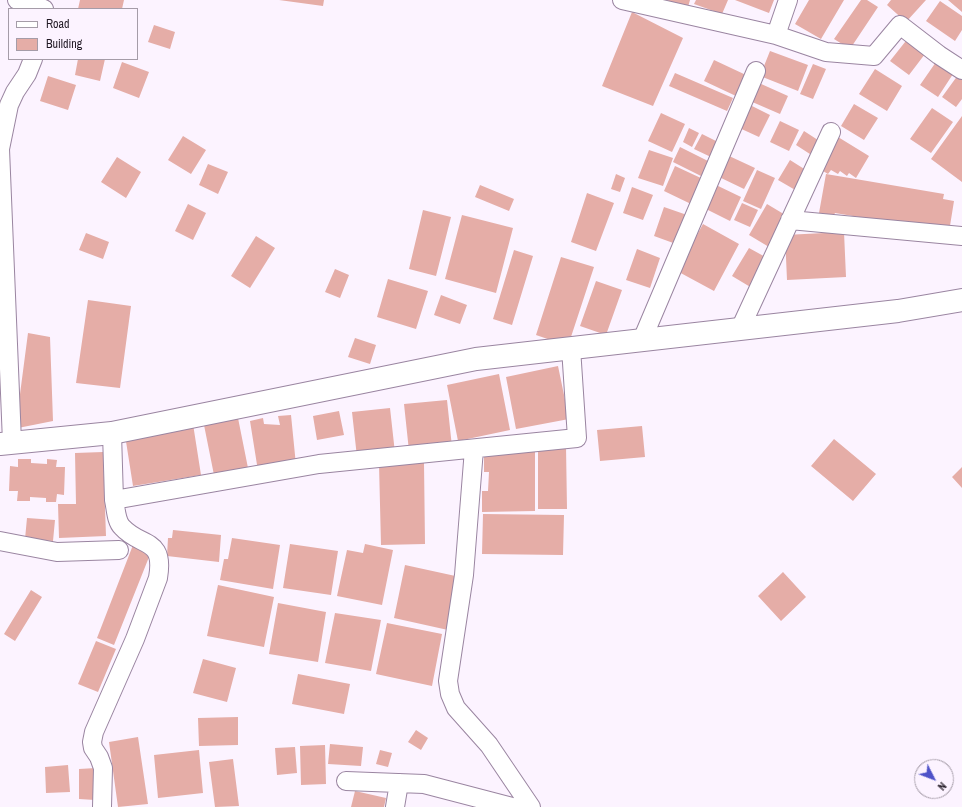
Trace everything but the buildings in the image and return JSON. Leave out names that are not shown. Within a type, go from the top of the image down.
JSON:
[{"type":"street","points":[[17,0],[41,8]]},
{"type":"street","points":[[622,0],[776,35],[826,52],[874,56],[900,25],[939,55],[962,70]]},
{"type":"street","points":[[776,35],[788,0]]},
{"type":"street","points":[[33,60],[27,74],[15,92],[9,105],[0,149],[6,443],[112,432],[476,359],[898,311],[962,300]]},
{"type":"street","points":[[642,340],[756,71]]},
{"type":"street","points":[[740,329],[831,132]]},
{"type":"street","points":[[790,220],[962,236]]},
{"type":"street","points":[[114,500],[319,464],[577,438],[571,348]]},
{"type":"street","points":[[102,807],[103,768],[100,757],[93,748],[92,742],[94,732],[135,638],[158,578],[160,568],[158,556],[153,547],[128,533],[118,521],[114,500],[112,432]]},
{"type":"street","points":[[474,449],[464,575],[448,681],[450,694],[456,708],[489,745],[531,807]]},
{"type":"street","points":[[0,541],[57,552],[119,550]]},
{"type":"street","points":[[346,780],[424,784],[512,807]]},
{"type":"street","points":[[395,807],[399,783]]}]
